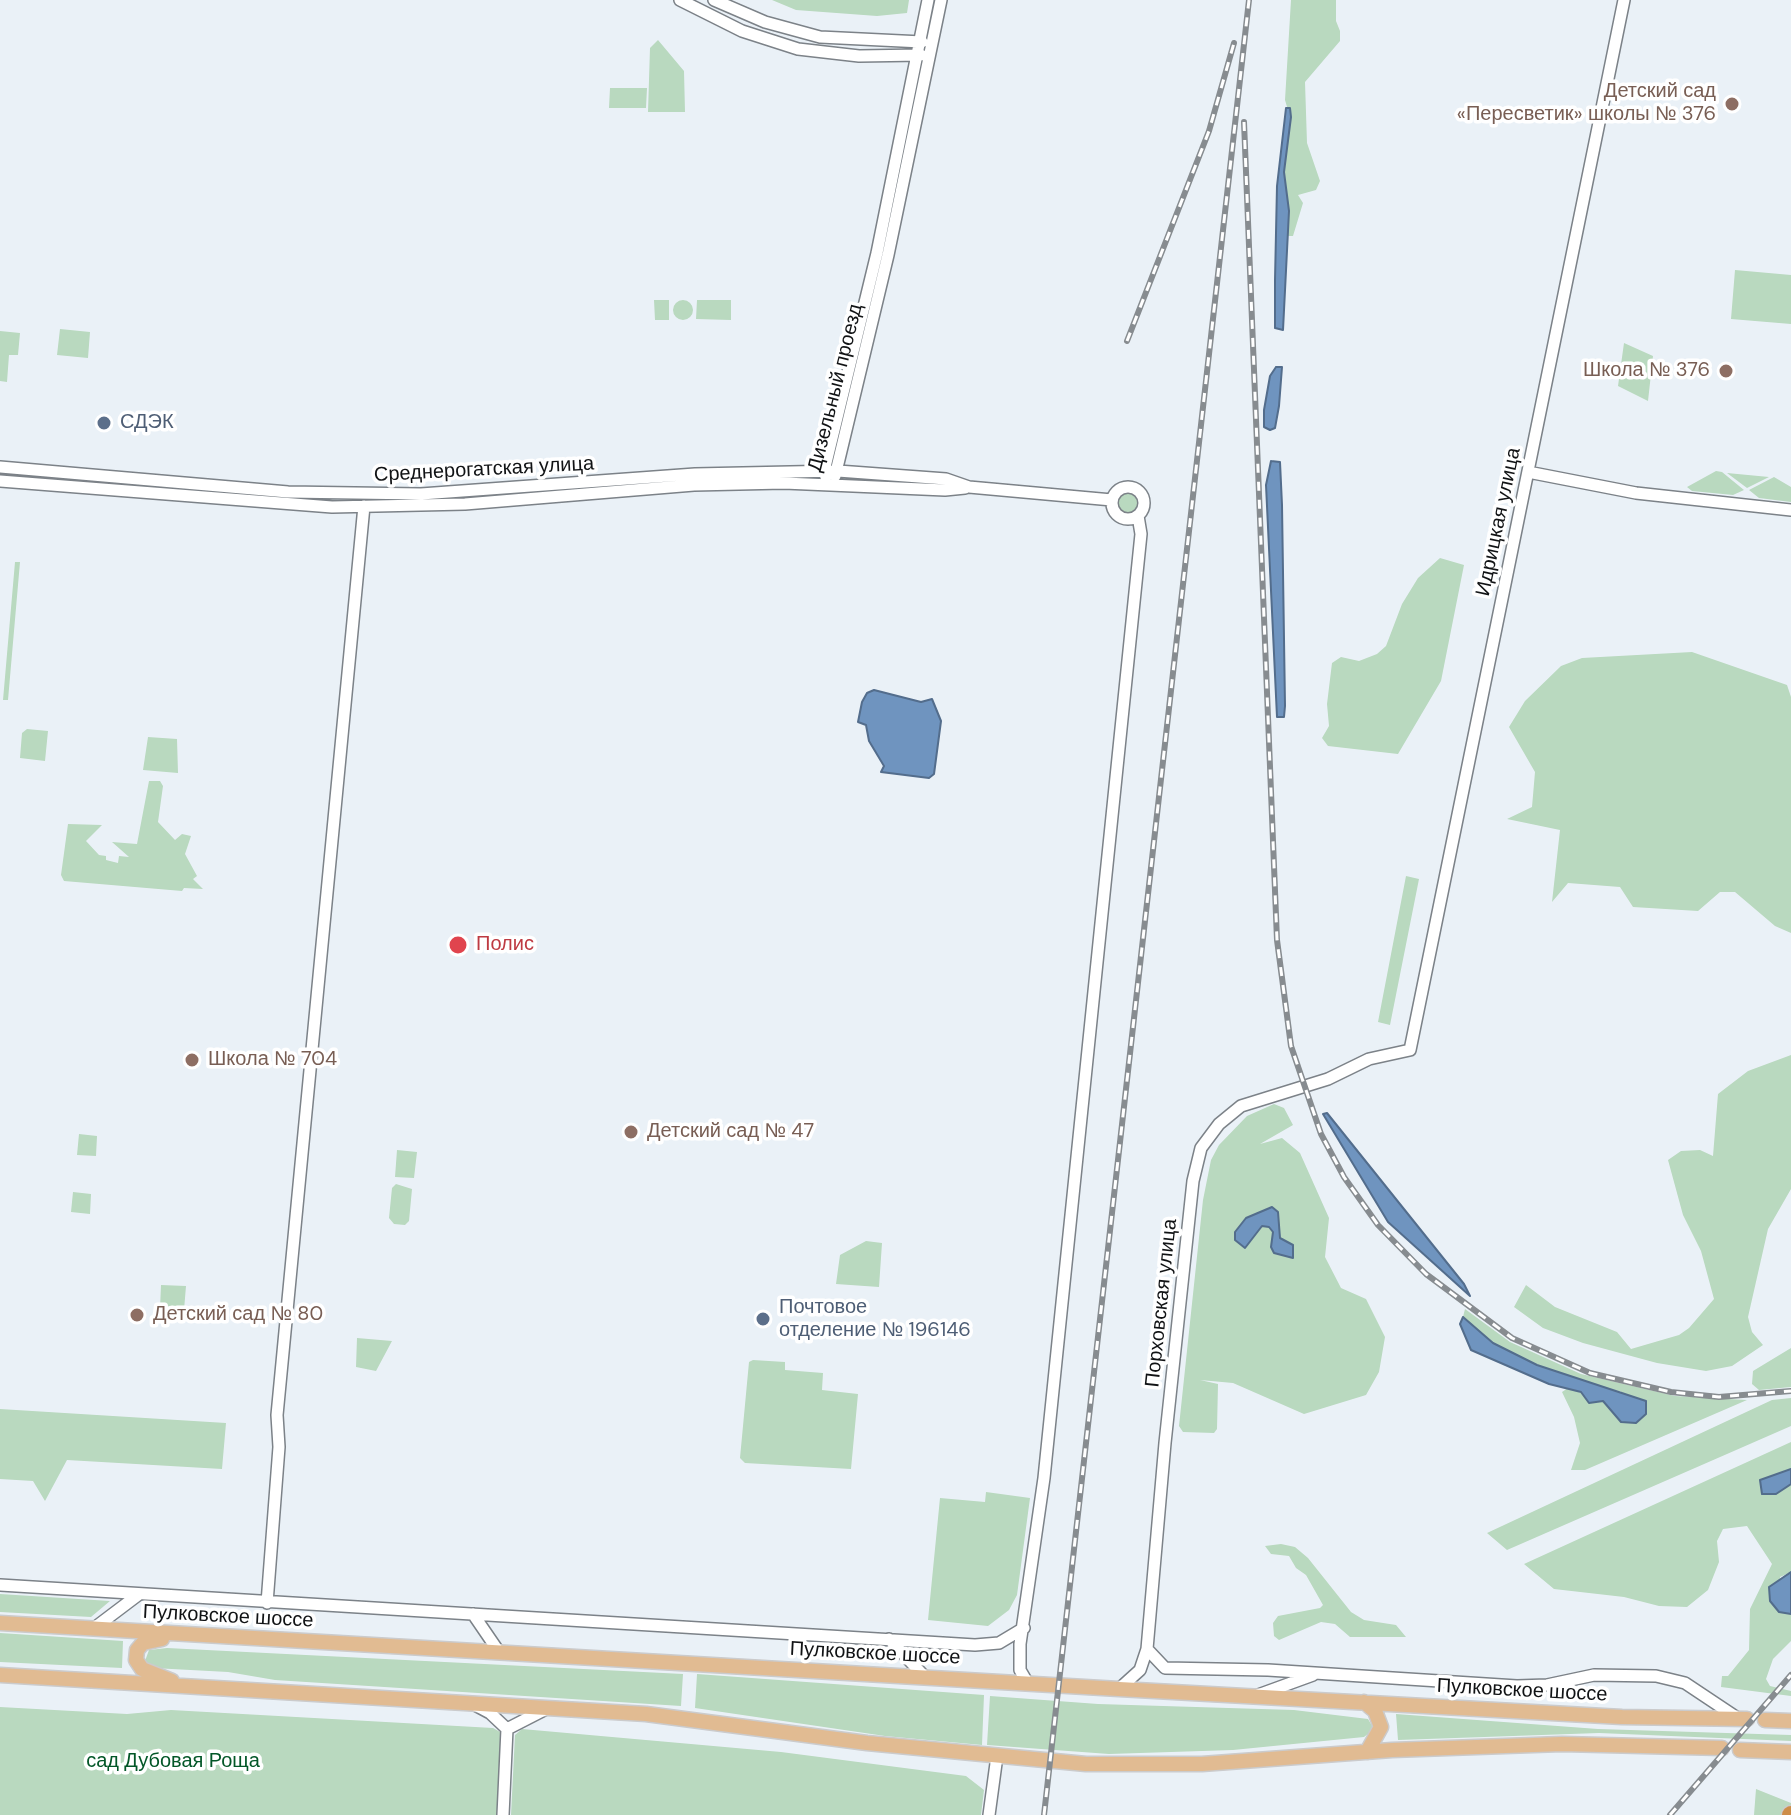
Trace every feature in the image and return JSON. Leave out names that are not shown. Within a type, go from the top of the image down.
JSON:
[{"type":"main road","name":"Пулковское шоссе","points":[[0,1623],[1622,1717],[1743,1719]]},
{"type":"main road","points":[[182,1634],[143,1643],[137,1650],[136,1660],[142,1669],[187,1687]]},
{"type":"main road","points":[[1,1676],[683,1717],[1086,1764],[1161,1764],[1562,1744],[1722,1748]]},
{"type":"main road","points":[[1364,1702],[1375,1711],[1381,1727],[1367,1752]]},
{"type":"main road","points":[[1765,1720],[1791,1721]]},
{"type":"main road","points":[[1740,1750],[1791,1752]]},
{"type":"street","points":[[680,0],[742,31],[798,49],[915,57],[931,51],[919,39],[820,37],[765,22],[714,0]]},
{"type":"street","name":"Дизельный проезд","points":[[830,485],[824,471],[877,253],[928,0]]},
{"type":"street","name":"Дизельный проезд","points":[[830,485],[838,471],[941,0]]},
{"type":"street","name":"Идрицкая улица","points":[[1410,1050],[1624,0]]},
{"type":"street","name":"Среднерогатская улица","points":[[0,467],[288,492],[421,494],[695,474],[824,471],[946,479],[969,487]]},
{"type":"street","points":[[1528,472],[1636,493],[1791,510]]},
{"type":"street","name":"Среднерогатская улица","points":[[0,481],[323,507],[465,504],[684,485],[830,485],[945,490],[969,487],[1112,500]]},
{"type":"street","name":"Среднерогатская улица","points":[[1123,487],[1137,489],[1145,504],[1138,516],[1129,519],[1120,517],[1112,500],[1123,487]]},
{"type":"street","points":[[267,1603],[279,1447],[277,1415],[364,506]]},
{"type":"street","points":[[1027,1682],[1019,1663],[1044,1478],[1141,534],[1138,516]]},
{"type":"street","name":"Порховская улица","points":[[1119,1689],[1140,1670],[1147,1649],[1168,1412],[1193,1181],[1201,1148],[1209,1134],[1241,1106],[1328,1079],[1369,1059],[1410,1050]]},
{"type":"street","points":[[0,1585],[987,1645],[1010,1638],[1024,1628]]},
{"type":"street","points":[[93,1629],[138,1595]]},
{"type":"street","points":[[473,1614],[499,1652]]},
{"type":"street","points":[[889,1639],[925,1677]]},
{"type":"street","points":[[1147,1649],[1165,1668],[1318,1673],[1517,1686],[1547,1685],[1594,1675],[1656,1676],[1685,1683],[1743,1719]]},
{"type":"street","points":[[1256,1696],[1318,1673]]},
{"type":"street","points":[[471,1703],[490,1713],[507,1729],[503,1815]]},
{"type":"street","points":[[507,1729],[549,1708]]},
{"type":"street","points":[[989,1815],[997,1756]]},
{"type":"green space","points":[[772,0],[909,0],[907,13],[877,16],[796,10]]},
{"type":"green space","points":[[1291,0],[1336,0],[1340,41],[1305,82],[1307,143],[1320,181],[1316,190],[1298,195],[1303,203],[1293,236],[1287,236],[1284,172],[1290,117],[1285,100]]},
{"type":"green space","points":[[658,40],[684,71],[685,112],[648,112],[650,48]]},
{"type":"green space","points":[[610,88],[647,88],[646,108],[609,108]]},
{"type":"green space","points":[[1735,270],[1791,275],[1791,324],[1731,319]]},
{"type":"green space","points":[[654,300],[669,300],[669,320],[655,320]]},
{"type":"green space","points":[[683,300],[690,303],[693,310],[690,317],[683,320],[676,317],[673,310],[676,303]]},
{"type":"green space","points":[[697,300],[731,300],[731,320],[696,319]]},
{"type":"green space","points":[[60,329],[90,332],[88,358],[57,355]]},
{"type":"green space","points":[[0,331],[20,333],[18,355],[9,355],[7,382],[0,381]]},
{"type":"green space","points":[[1624,343],[1653,356],[1648,401],[1618,386]]},
{"type":"green space","points":[[1716,471],[1722,472],[1744,490],[1733,495],[1692,491],[1687,487]]},
{"type":"green space","points":[[1727,473],[1769,477],[1747,488]]},
{"type":"green space","points":[[1774,477],[1791,487],[1791,502],[1759,498],[1749,490]]},
{"type":"green space","points":[[1128,492],[1136,495],[1139,503],[1136,511],[1128,514],[1120,511],[1117,503],[1120,495]]},
{"type":"green space","points":[[1440,558],[1464,565],[1441,681],[1398,754],[1328,746],[1322,738],[1329,726],[1327,704],[1332,663],[1341,657],[1359,661],[1377,654],[1386,646],[1402,604],[1418,578]]},
{"type":"green space","points":[[15,562],[20,562],[8,700],[3,700]]},
{"type":"green space","points":[[1692,652],[1787,685],[1791,697],[1791,933],[1775,926],[1735,892],[1720,892],[1698,911],[1633,907],[1620,887],[1568,883],[1552,902],[1560,830],[1507,819],[1532,807],[1535,772],[1509,727],[1525,701],[1561,666],[1582,658]]},
{"type":"green space","points":[[27,729],[48,731],[45,761],[20,758],[22,733]]},
{"type":"green space","points":[[148,737],[177,739],[178,773],[143,770]]},
{"type":"green space","points":[[149,781],[160,781],[163,786],[158,822],[175,840],[182,834],[191,836],[185,854],[197,876],[193,879],[203,889],[184,888],[182,891],[64,881],[61,875],[68,824],[102,825],[86,841],[99,855],[106,856],[106,860],[118,863],[119,856],[129,857],[112,842],[137,844]]},
{"type":"green space","points":[[1406,876],[1419,879],[1390,1025],[1378,1022]]},
{"type":"green space","points":[[1791,1055],[1791,1189],[1768,1229],[1748,1317],[1752,1332],[1763,1345],[1732,1366],[1706,1371],[1657,1363],[1583,1343],[1543,1328],[1514,1307],[1526,1285],[1555,1307],[1617,1332],[1631,1349],[1679,1335],[1689,1328],[1714,1299],[1701,1251],[1683,1215],[1668,1160],[1681,1151],[1700,1150],[1713,1156],[1718,1094],[1748,1071]]},
{"type":"green space","points":[[1274,1104],[1284,1108],[1293,1125],[1260,1144],[1282,1138],[1300,1153],[1329,1218],[1325,1257],[1341,1288],[1366,1299],[1385,1337],[1379,1372],[1366,1395],[1304,1414],[1233,1383],[1200,1380],[1218,1384],[1217,1429],[1214,1433],[1183,1432],[1179,1426],[1203,1200],[1211,1160],[1219,1145],[1247,1116]]},
{"type":"green space","points":[[79,1134],[97,1136],[96,1156],[77,1155]]},
{"type":"green space","points":[[397,1150],[417,1152],[414,1178],[395,1177]]},
{"type":"green space","points":[[396,1184],[412,1189],[409,1221],[405,1225],[394,1224],[389,1218],[392,1188]]},
{"type":"green space","points":[[73,1192],[91,1194],[90,1214],[71,1212]]},
{"type":"green space","points":[[866,1241],[882,1243],[879,1287],[836,1284],[840,1255]]},
{"type":"green space","points":[[161,1285],[186,1286],[184,1310],[160,1309]]},
{"type":"green space","points":[[1465,1309],[1510,1342],[1581,1374],[1675,1396],[1747,1400],[1585,1470],[1571,1470],[1580,1443],[1574,1417],[1562,1392],[1568,1388],[1602,1401],[1621,1422],[1636,1423],[1646,1414],[1620,1391],[1607,1390],[1537,1365],[1493,1343],[1463,1317]]},
{"type":"green space","points":[[357,1338],[392,1341],[376,1371],[356,1367]]},
{"type":"green space","points":[[1791,1348],[1791,1387],[1759,1390],[1752,1384],[1753,1371]]},
{"type":"green space","points":[[749,1362],[785,1362],[785,1370],[823,1373],[822,1390],[858,1394],[851,1469],[745,1463],[740,1458]]},
{"type":"green space","points":[[1791,1398],[1791,1426],[1507,1550],[1487,1533],[1772,1400]]},
{"type":"green space","points":[[0,1409],[226,1423],[222,1469],[67,1460],[45,1501],[33,1481],[0,1479]]},
{"type":"green space","points":[[1791,1442],[1791,1469],[1773,1475],[1776,1494],[1791,1484],[1791,1572],[1780,1577],[1779,1612],[1791,1614],[1791,1641],[1773,1659],[1766,1679],[1770,1686],[1791,1691],[1791,1696],[1721,1687],[1722,1676],[1728,1676],[1749,1650],[1750,1609],[1772,1564],[1747,1526],[1723,1529],[1717,1541],[1719,1562],[1708,1590],[1687,1607],[1659,1606],[1624,1597],[1554,1589],[1524,1564]]},
{"type":"green space","points":[[986,1492],[1030,1498],[1017,1595],[1009,1610],[988,1626],[928,1620],[940,1498],[985,1502]]},
{"type":"green space","points":[[1281,1544],[1295,1547],[1308,1558],[1351,1612],[1364,1620],[1396,1625],[1406,1637],[1350,1637],[1335,1624],[1321,1622],[1279,1640],[1274,1636],[1273,1623],[1278,1616],[1323,1605],[1306,1575],[1296,1568],[1289,1556],[1271,1554],[1265,1546]]},
{"type":"green space","points":[[0,1594],[110,1601],[91,1617],[0,1612]]},
{"type":"green space","points":[[0,1633],[123,1641],[122,1668],[0,1662]]},
{"type":"green space","points":[[167,1648],[683,1674],[681,1706],[275,1680],[228,1672],[153,1668],[145,1661],[149,1650]]},
{"type":"green space","points":[[697,1674],[984,1695],[982,1745],[885,1736],[695,1708]]},
{"type":"green space","points":[[990,1696],[1098,1704],[1294,1710],[1368,1719],[1374,1729],[1364,1737],[1233,1750],[1109,1754],[987,1745]]},
{"type":"green space","name":"сад Дубовая Роща","points":[[0,1707],[127,1714],[171,1710],[493,1728],[502,1733],[497,1815],[0,1815]]},
{"type":"green space","points":[[1396,1714],[1598,1729],[1791,1735],[1791,1741],[1599,1733],[1398,1740]]},
{"type":"green space","points":[[522,1729],[781,1752],[966,1776],[984,1790],[981,1815],[511,1815],[515,1735]]},
{"type":"green space","points":[[1756,1789],[1791,1803],[1791,1815],[1754,1815]]},
{"type":"water","points":[[1286,108],[1290,108],[1291,117],[1284,172],[1289,211],[1283,330],[1275,328],[1275,280],[1277,186]]},
{"type":"water","points":[[1276,367],[1282,367],[1279,406],[1275,428],[1270,430],[1264,427],[1264,410],[1270,376]]},
{"type":"water","points":[[1271,461],[1280,462],[1284,717],[1277,717],[1266,485]]},
{"type":"water","points":[[874,690],[921,702],[932,699],[941,721],[934,774],[929,778],[881,772],[884,766],[869,741],[866,725],[858,722],[862,702],[867,693]]},
{"type":"water","points":[[1327,1113],[1464,1284],[1470,1296],[1388,1222],[1323,1114]]},
{"type":"water","points":[[1272,1207],[1278,1212],[1280,1238],[1293,1245],[1293,1258],[1274,1253],[1271,1247],[1273,1232],[1269,1227],[1262,1226],[1245,1248],[1235,1240],[1235,1232],[1246,1218]]},
{"type":"water","points":[[1463,1317],[1493,1343],[1537,1365],[1646,1401],[1646,1414],[1636,1423],[1621,1422],[1603,1401],[1589,1403],[1581,1392],[1549,1384],[1471,1350],[1460,1324]]},
{"type":"water","points":[[1791,1469],[1791,1484],[1776,1494],[1762,1494],[1760,1480]]},
{"type":"water","points":[[1791,1572],[1791,1614],[1779,1612],[1770,1601],[1769,1587]]},
{"type":"railway","points":[[1044,1815],[1249,0]]},
{"type":"railway","points":[[1127,341],[1209,131],[1234,43]]},
{"type":"railway","points":[[1244,122],[1277,940],[1291,1046],[1321,1134],[1344,1177],[1378,1225],[1426,1274],[1512,1338],[1590,1373],[1671,1392],[1719,1397],[1791,1391]]},
{"type":"railway","points":[[1670,1815],[1791,1675]]},
{"type":"place","name":"Детский сад «Пересветик» школы № 376","points":[[1732,104]]},
{"type":"place","name":"Школа № 376","points":[[1726,371]]},
{"type":"place","name":"СДЭК","points":[[104,423]]},
{"type":"place","name":"Полис","points":[[458,945]]},
{"type":"place","name":"Школа № 704","points":[[192,1060]]},
{"type":"place","name":"Детский сад № 47","points":[[631,1132]]},
{"type":"place","name":"Детский сад № 80","points":[[137,1315]]},
{"type":"place","name":"Почтовое отделение № 196146","points":[[763,1319]]}]
